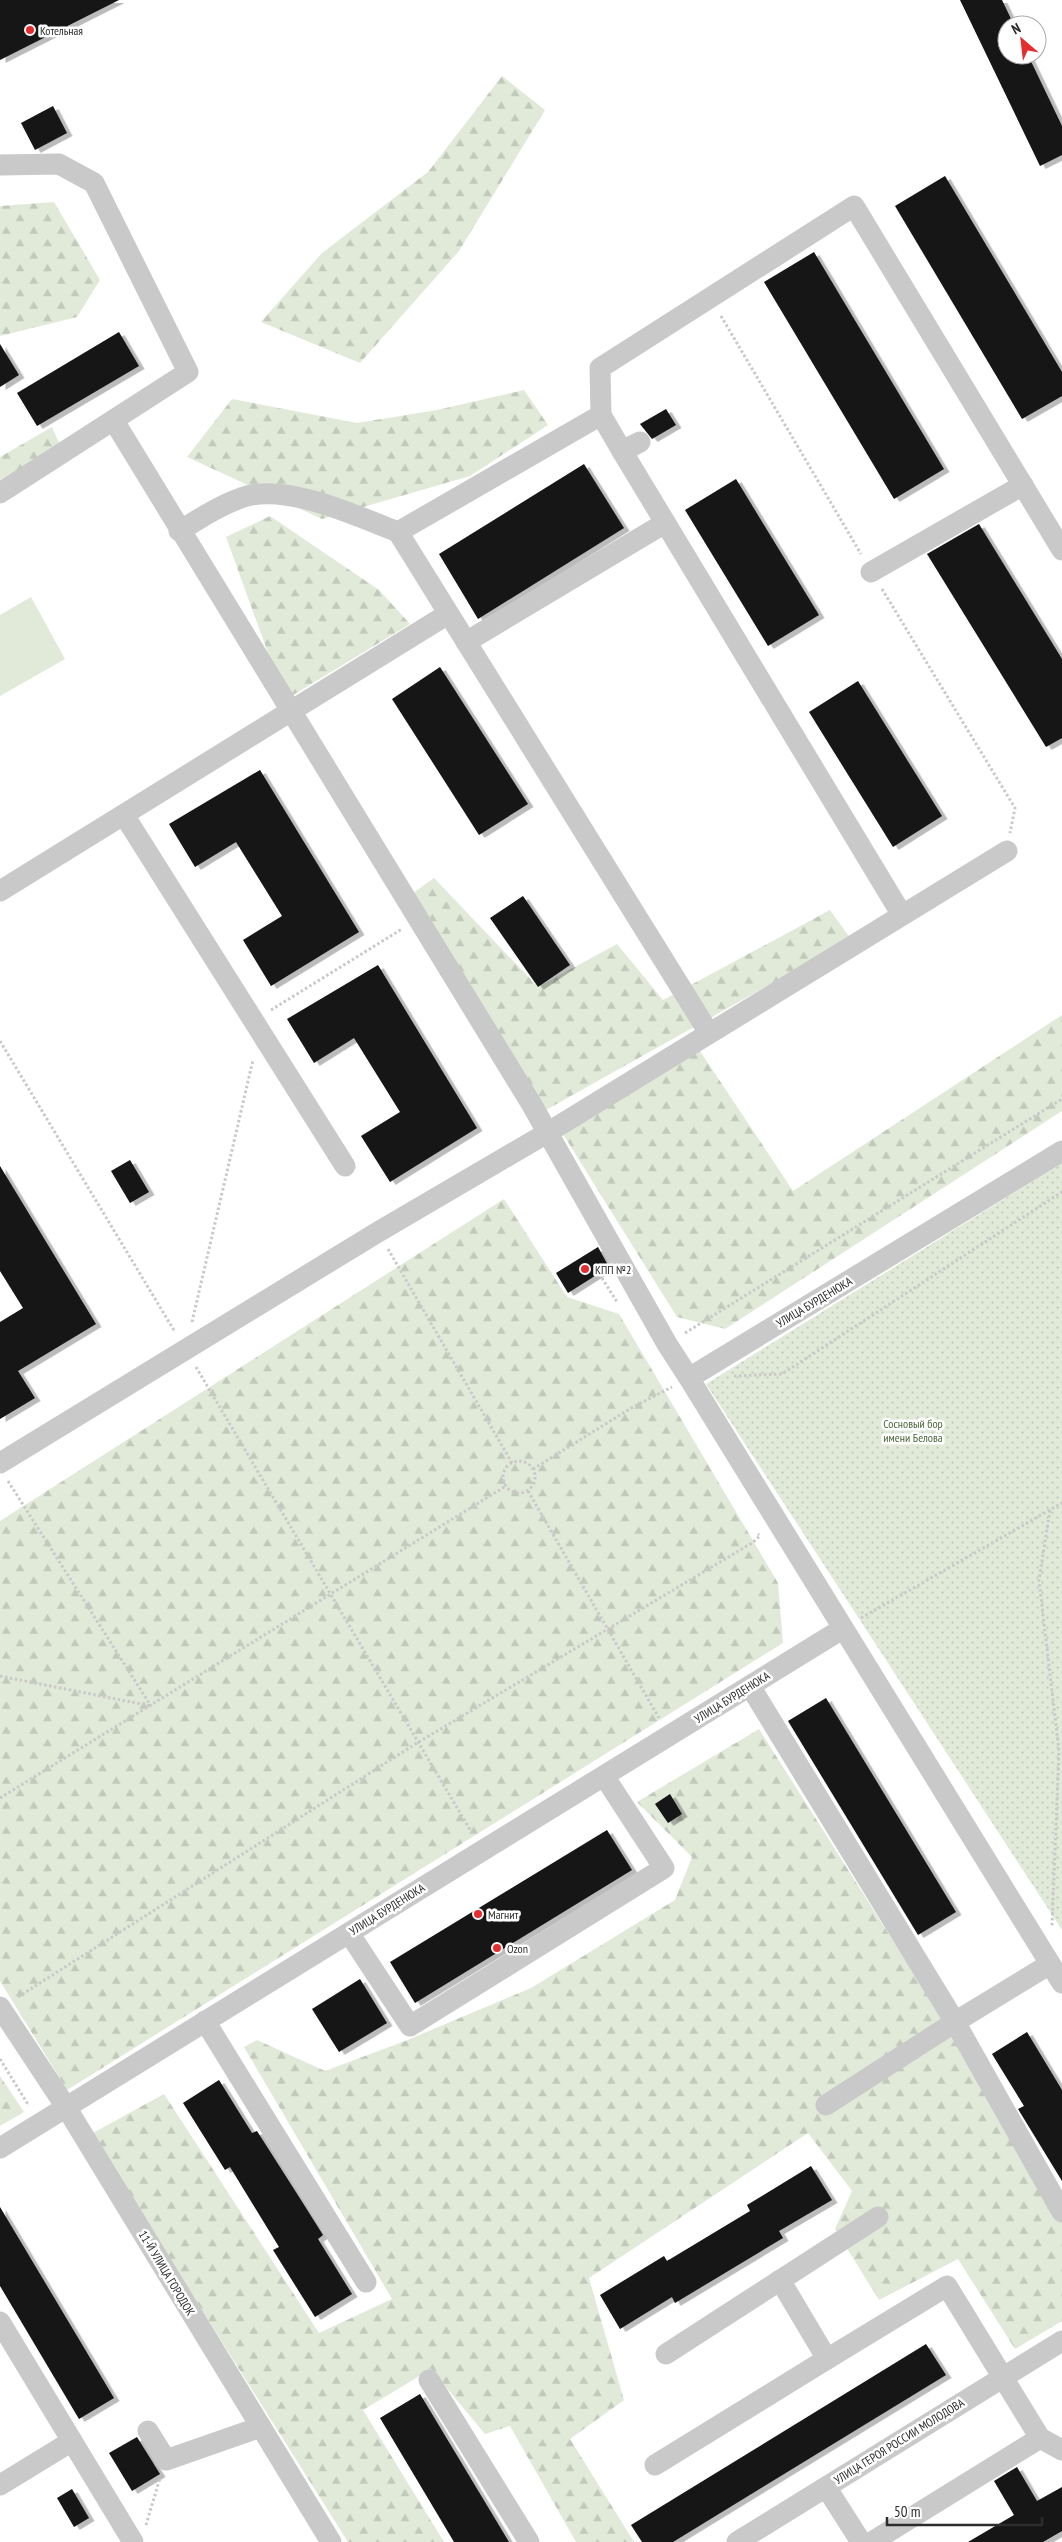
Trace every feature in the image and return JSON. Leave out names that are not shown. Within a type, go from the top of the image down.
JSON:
[{"type":"street","points":[[0,165],[60,164],[94,183],[188,372],[0,493]]},
{"type":"street","points":[[902,915],[665,523],[631,446],[601,415],[600,368],[854,206],[1062,550]]},
{"type":"street","points":[[398,532],[601,415]]},
{"type":"street","points":[[114,421],[179,531],[547,1133],[667,1344],[1062,1983]]},
{"type":"street","points":[[871,572],[1023,485]]},
{"type":"street","points":[[179,531],[224,505],[247,496],[272,492],[332,506],[398,532],[709,1034]]},
{"type":"street","points":[[466,642],[665,523]]},
{"type":"street","points":[[0,891],[448,614]]},
{"type":"street","points":[[124,816],[346,1166]]},
{"type":"street","points":[[3,1470],[185,1350],[378,1232],[547,1133],[1007,851]]},
{"type":"street","name":"УЛИЦА БУРДЕНЮКА","points":[[689,1378],[1062,1151]]},
{"type":"street","name":"УЛИЦА БУРДЕНЮКА","points":[[0,2148],[842,1629]]},
{"type":"street","points":[[750,1686],[955,2022],[1062,2212]]},
{"type":"street","points":[[349,1933],[410,2026],[664,1868],[604,1776]]},
{"type":"street","points":[[826,2105],[955,2022],[1050,1964]]},
{"type":"street","name":"11-Й УЛИЦА ГОРОДОК","points":[[0,2008],[66,2107],[331,2542]]},
{"type":"street","points":[[205,2021],[366,2282]]},
{"type":"street","points":[[666,2354],[878,2217]]},
{"type":"street","points":[[780,2280],[827,2359]]},
{"type":"street","points":[[655,2465],[946,2286],[1040,2438],[1062,2450]]},
{"type":"street","points":[[0,2322],[72,2441],[139,2537]]},
{"type":"street","name":"УЛИЦА ГЕРОЯ РОССИИ МОЛОДОВА","points":[[737,2542],[1062,2341]]},
{"type":"street","points":[[429,2380],[529,2542]]},
{"type":"street","points":[[148,2431],[166,2460],[261,2427]]},
{"type":"street","points":[[872,2542],[1040,2438]]},
{"type":"street","points":[[0,2485],[72,2441]]},
{"type":"street","points":[[826,2487],[861,2542]]},
{"type":"path","points":[[185,1350],[257,1025],[417,919]]},
{"type":"path","points":[[0,1041],[482,1851]]},
{"type":"path","points":[[667,1344],[1062,1099]]},
{"type":"path","points":[[726,1376],[782,1374],[1062,1192]]},
{"type":"path","points":[[378,1232],[512,1463]]},
{"type":"path","points":[[533,1469],[633,1407],[689,1378]]},
{"type":"path","points":[[526,1462],[533,1469],[534,1483],[528,1490],[516,1493],[506,1486],[504,1473],[512,1463],[526,1462]]},
{"type":"path","points":[[3,1470],[151,1706]]},
{"type":"path","points":[[0,1798],[506,1486]]},
{"type":"path","points":[[528,1490],[669,1735]]},
{"type":"path","points":[[842,1629],[1062,1503]]},
{"type":"path","points":[[1050,1510],[1039,1580],[1059,1751],[1060,1810],[1050,1964]]},
{"type":"path","points":[[0,2008],[417,1743],[760,1536]]},
{"type":"path","points":[[0,1676],[151,1706]]},
{"type":"path","points":[[0,2059],[40,2123]]},
{"type":"path","points":[[139,2537],[166,2460]]},
{"type":"green space","points":[[502,76],[545,110],[459,251],[360,363],[261,322],[322,253],[428,172]]},
{"type":"green space","points":[[54,202],[100,280],[77,317],[0,336],[0,206]]},
{"type":"green space","points":[[524,390],[548,425],[470,476],[322,519],[187,457],[232,399],[357,423],[437,410]]},
{"type":"green space","points":[[52,427],[60,445],[0,480],[0,457]]},
{"type":"green space","points":[[270,516],[379,590],[410,624],[285,700],[226,537]]},
{"type":"green space","points":[[31,597],[65,659],[0,696],[0,615]]},
{"type":"green space","points":[[434,878],[538,987],[617,944],[663,1000],[830,910],[851,939],[546,1110],[409,896]]},
{"type":"green space","points":[[1062,1015],[1062,1111],[725,1329],[677,1317],[561,1131],[700,1051],[793,1191]]},
{"type":"green space","name":"Сосновый бор имени Белова","points":[[1062,1163],[1062,1930],[706,1384]]},
{"type":"green space","points":[[504,1199],[567,1297],[619,1314],[778,1583],[783,1643],[67,2090],[0,1981],[0,1521]]},
{"type":"green space","points":[[759,1729],[1062,2208],[1062,2321],[1015,2349],[958,2259],[879,2300],[835,2229],[852,2191],[808,2133],[589,2278],[624,2400],[570,2439],[634,2542],[576,2542],[510,2426],[485,2434],[431,2369],[363,2410],[444,2542],[348,2542],[91,2134],[164,2094],[319,2333],[392,2299],[244,2047],[257,2040],[325,2071],[405,2041],[531,1988],[675,1900],[692,1857],[637,1802]]},
{"type":"green space","points":[[0,2076],[24,2112],[0,2126]]},
{"type":"building","name":"Котельная","points":[[0,0],[119,0],[0,60]]},
{"type":"building","points":[[960,0],[1002,0],[1009,15],[997,15],[997,65],[1033,65],[1062,126],[1062,155],[1040,166]]},
{"type":"building","points":[[53,106],[67,133],[35,150],[21,123]]},
{"type":"building","points":[[945,176],[1062,372],[1062,396],[1022,419],[895,206]]},
{"type":"building","points":[[814,252],[944,469],[894,499],[764,282]]},
{"type":"building","points":[[119,332],[139,366],[37,426],[17,393]]},
{"type":"building","points":[[0,344],[19,375],[0,387]]},
{"type":"building","points":[[666,409],[676,425],[652,439],[640,424]]},
{"type":"building","points":[[584,464],[624,528],[478,619],[439,554]]},
{"type":"building","points":[[736,479],[819,615],[768,646],[685,510]]},
{"type":"building","points":[[979,524],[1062,659],[1062,738],[1046,747],[927,554]]},
{"type":"building","points":[[440,667],[528,804],[479,835],[392,699]]},
{"type":"building","points":[[858,681],[942,816],[893,847],[809,712]]},
{"type":"building","points":[[260,770],[359,932],[271,986],[243,940],[282,916],[236,842],[195,867],[169,824]]},
{"type":"building","points":[[523,896],[570,965],[538,987],[490,918]]},
{"type":"building","points":[[378,965],[477,1128],[390,1182],[361,1136],[400,1112],[354,1038],[314,1063],[287,1019]]},
{"type":"building","points":[[130,1160],[149,1192],[130,1203],[111,1171]]},
{"type":"building","points":[[0,1166],[96,1324],[18,1371],[35,1398],[0,1419],[0,1322],[23,1308],[0,1271]]},
{"type":"building","name":"КПП №2","points":[[598,1247],[609,1267],[568,1293],[556,1273]]},
{"type":"building","points":[[826,1698],[956,1912],[918,1935],[788,1721]]},
{"type":"building","points":[[670,1794],[682,1814],[668,1823],[655,1804]]},
{"type":"building","points":[[607,1830],[632,1870],[415,2003],[390,1962]]},
{"type":"building","points":[[360,1979],[387,2023],[339,2052],[312,2009]]},
{"type":"building","points":[[1027,2032],[1062,2090],[1062,2181],[1018,2109],[1024,2106],[992,2054]]},
{"type":"building","points":[[219,2080],[252,2133],[257,2131],[323,2235],[318,2239],[352,2294],[315,2317],[273,2250],[279,2247],[230,2167],[225,2170],[183,2103]]},
{"type":"building","points":[[811,2166],[832,2200],[779,2231],[783,2238],[675,2303],[672,2297],[620,2329],[600,2295],[664,2256],[667,2261],[750,2211],[747,2205]]},
{"type":"building","points":[[0,2207],[114,2398],[79,2419],[0,2286]]},
{"type":"building","points":[[926,2344],[946,2375],[673,2542],[642,2542],[631,2525]]},
{"type":"building","points":[[420,2394],[509,2542],[454,2542],[380,2418]]},
{"type":"building","points":[[137,2437],[160,2474],[132,2491],[109,2453]]},
{"type":"building","points":[[1017,2467],[1037,2501],[1062,2487],[1062,2531],[1043,2542],[968,2542],[1014,2515],[994,2481]]},
{"type":"building","points":[[72,2489],[89,2518],[74,2527],[57,2498]]},
{"type":"place","name":"Котельная","points":[[30,30]]},
{"type":"place","name":"КПП №2","points":[[585,1269]]},
{"type":"place","name":"Магнит","points":[[478,1914]]},
{"type":"place","name":"Ozon","points":[[497,1948]]}]
